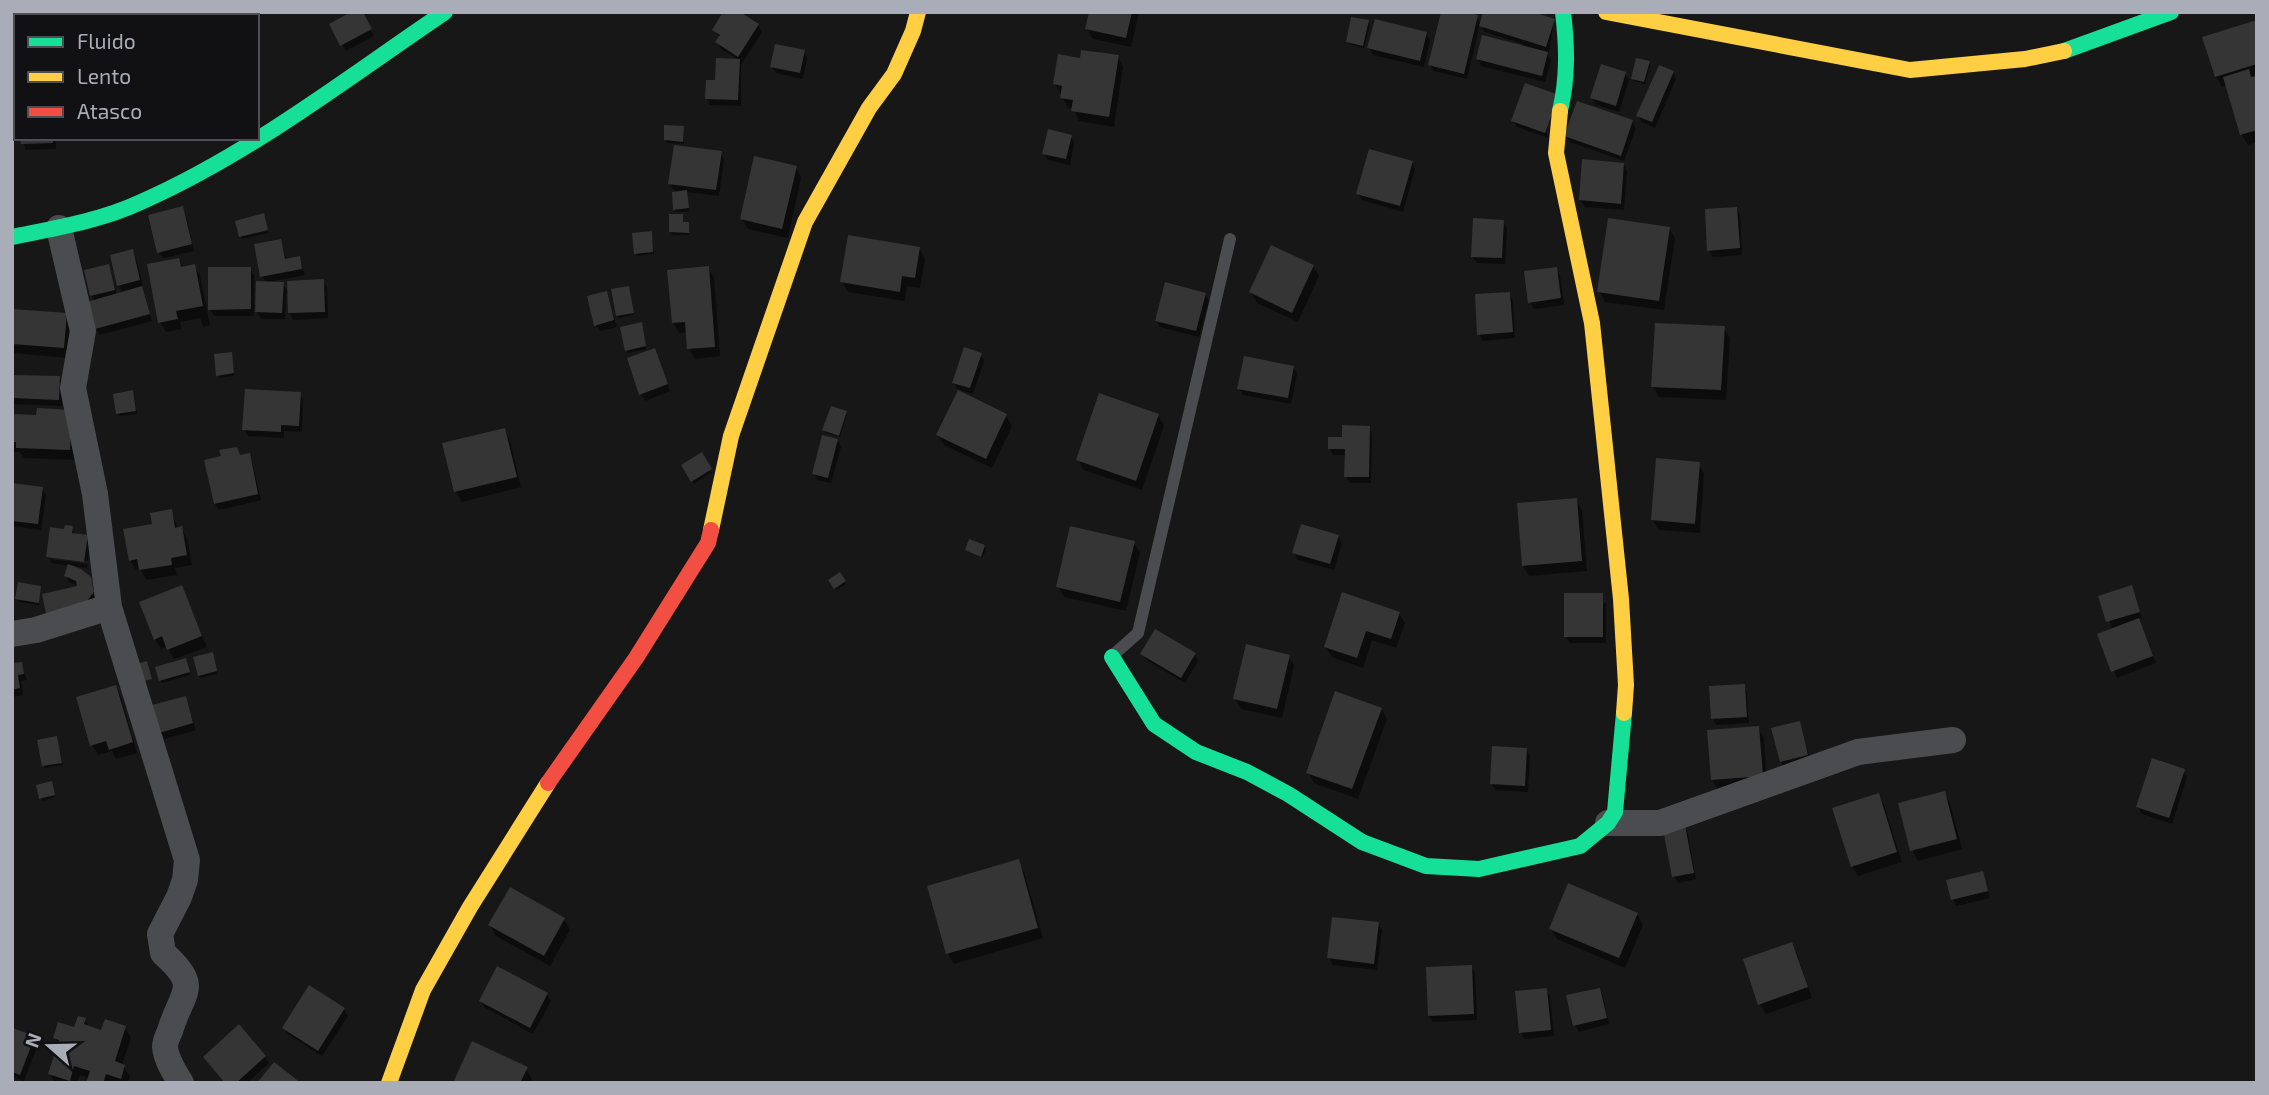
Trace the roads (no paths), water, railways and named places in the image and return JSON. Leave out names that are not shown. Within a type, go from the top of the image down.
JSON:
[{"type":"street","points":[[259,138],[445,12]]},
{"type":"street","points":[[389,1083],[423,990],[470,907],[544,788],[636,658],[708,543],[731,436],[805,222],[869,108],[894,74],[913,31],[918,12]]},
{"type":"street","points":[[1112,657],[1154,724],[1185,745],[1247,772],[1288,794],[1362,842],[1426,866],[1479,869],[1537,857],[1580,846],[1608,823],[1618,801],[1626,685],[1621,599],[1592,323],[1556,153],[1559,117],[1566,87],[1567,50],[1563,12]]},
{"type":"street","points":[[1606,12],[1910,70],[2025,59],[2074,49],[2171,12]]},
{"type":"street","points":[[12,237],[92,220],[140,203],[256,140]]},
{"type":"street","points":[[59,228],[83,331],[73,388],[95,495],[109,607],[187,860],[185,880],[179,897],[160,934],[163,953],[182,971],[187,992],[172,1023],[165,1046],[172,1068],[181,1083]]},
{"type":"street","points":[[12,634],[36,630],[109,607]]},
{"type":"street","points":[[1608,823],[1660,823],[1858,752],[1953,740]]},
{"type":"lane","points":[[1112,657],[1138,633],[1230,239]]}]
